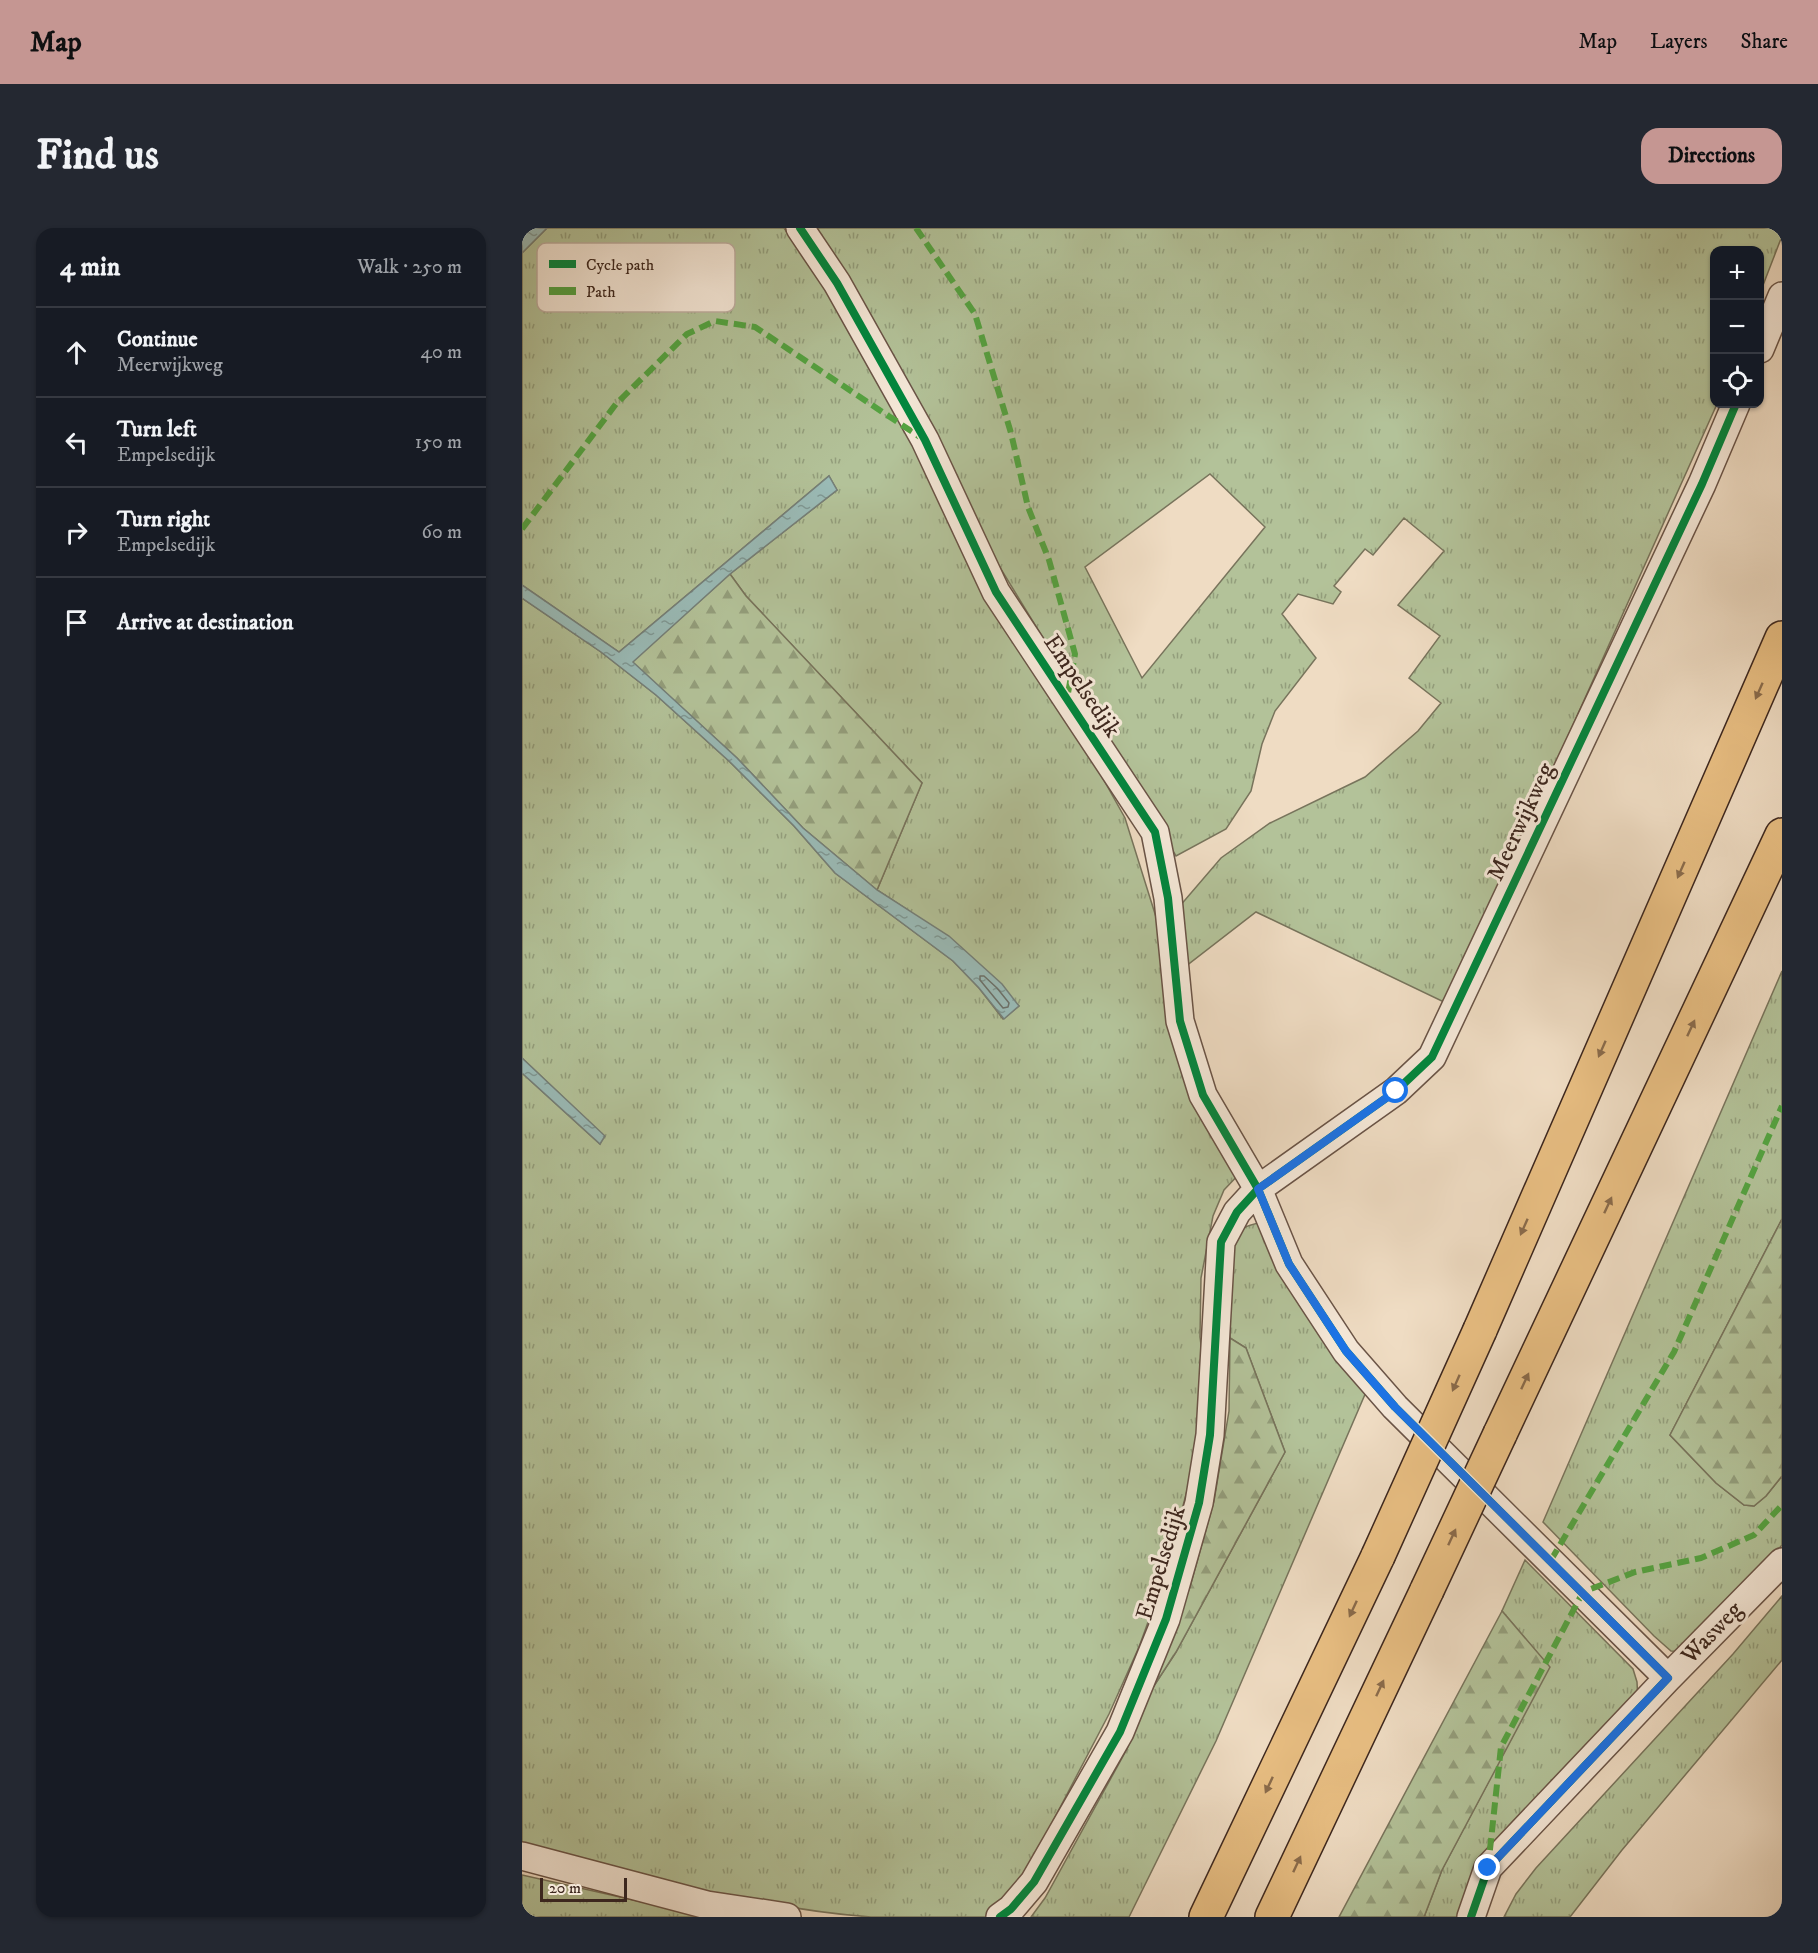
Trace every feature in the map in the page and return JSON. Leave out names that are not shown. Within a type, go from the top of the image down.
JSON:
[{"type":"highway","points":[[1206,1917],[1378,1556],[1480,1330],[1782,638]]},
{"type":"highway","points":[[1272,1917],[1782,835]]},
{"type":"street","name":"Empelsedijk","points":[[800,228],[837,283],[925,440],[996,592],[1155,832],[1168,898],[1180,1021],[1203,1095],[1258,1189],[1289,1264],[1346,1351],[1395,1407],[1668,1678]]},
{"type":"street","points":[[1764,339],[1782,296]]},
{"type":"street","name":"Meerwijkweg","points":[[1258,1189],[1396,1091],[1432,1057],[1702,484],[1734,408]]},
{"type":"street","name":"Empelsedijk","points":[[1000,1917],[1011,1910],[1034,1882],[1120,1732],[1166,1619],[1199,1503],[1210,1435],[1221,1242],[1237,1212],[1258,1189]]},
{"type":"street","name":"Wasweg","points":[[1668,1678],[1782,1562]]},
{"type":"street","points":[[1471,1917],[1488,1868],[1668,1678]]},
{"type":"street","points":[[522,1856],[707,1905],[787,1917]]},
{"type":"green space","points":[[547,228],[784,228],[847,319],[1125,818],[1156,917],[1159,940],[1241,1172],[1224,1190],[1213,1216],[1201,1278],[1200,1337],[1205,1376],[1205,1404],[1189,1483],[1164,1578],[1139,1647],[1109,1714],[1031,1863],[995,1917],[871,1917],[827,1913],[695,1889],[522,1846],[522,1073],[600,1144],[604,1136],[522,1058],[522,598],[601,652],[656,695],[730,762],[794,826],[835,873],[953,961],[979,988],[1003,1019],[1019,1006],[905,908],[877,890],[922,783],[746,596],[730,574],[837,490],[829,476],[619,652],[522,585],[522,253]]},
{"type":"green space","points":[[814,228],[1782,228],[1782,236],[1764,283],[1764,246],[1710,246],[1710,408],[1715,408],[1446,1003],[1256,912],[1186,966],[1179,907],[1221,858],[1270,823],[1365,777],[1418,731],[1441,703],[1409,678],[1440,636],[1398,605],[1444,551],[1404,518],[1373,555],[1365,549],[1334,586],[1341,592],[1333,604],[1298,594],[1282,614],[1316,658],[1275,711],[1262,744],[1251,791],[1226,829],[1176,856],[982,538]],"holes":[[[1210,474],[1265,527],[1142,678],[1085,567]]]},
{"type":"green space","points":[[730,574],[746,596],[922,783],[877,890],[803,828],[737,758],[632,662]]},
{"type":"green space","points":[[1782,971],[1782,1219],[1670,1435],[1716,1483],[1744,1505],[1754,1506],[1766,1496],[1782,1476],[1782,1545],[1689,1652],[1671,1651],[1543,1522]]},
{"type":"green space","points":[[1782,1219],[1782,1476],[1766,1496],[1754,1506],[1744,1505],[1716,1483],[1670,1435]]},
{"type":"green space","points":[[1263,1222],[1366,1392],[1216,1741],[1129,1917],[1031,1917],[1045,1898],[1127,1749],[1148,1695],[1176,1652],[1285,1452],[1246,1348],[1230,1338],[1228,1270],[1231,1244],[1234,1236],[1240,1230]]},
{"type":"green space","points":[[1230,1338],[1246,1348],[1285,1452],[1176,1652],[1148,1695],[1190,1587],[1214,1501],[1229,1411]]},
{"type":"green space","points":[[1525,1560],[1633,1669],[1637,1682],[1638,1702],[1463,1917],[1424,1917],[1442,1870],[1549,1667],[1502,1611]]},
{"type":"green space","points":[[1782,1596],[1782,1660],[1622,1850],[1570,1917],[1504,1917],[1516,1894],[1536,1868],[1733,1654]]},
{"type":"green space","points":[[1502,1611],[1550,1667],[1442,1870],[1424,1917],[1339,1917]]},
{"type":"green space","points":[[522,1875],[709,1917],[522,1917]]},
{"type":"water","points":[[525,228],[547,228],[522,253],[522,231]]},
{"type":"water","points":[[829,476],[837,490],[730,574],[633,662],[737,758],[803,828],[877,890],[949,936],[1002,984],[1019,1006],[1004,1019],[953,961],[835,873],[794,826],[730,762],[656,695],[601,652],[522,598],[522,585],[619,652]]},
{"type":"water","points":[[522,1058],[605,1136],[600,1144],[522,1073]]},
{"type":"marked path","points":[[916,228],[975,314],[1011,433],[1028,507],[1049,560],[1075,654],[1067,699]]},
{"type":"marked path","points":[[522,529],[616,404],[687,334],[715,321],[755,327],[920,437]]},
{"type":"marked path","points":[[1551,1560],[1674,1352],[1782,1106]]},
{"type":"marked path","points":[[1488,1868],[1501,1747],[1583,1592],[1635,1572],[1701,1558],[1754,1535],[1782,1505]]},
{"type":"cycle path","points":[[800,228],[837,283],[925,440],[996,592],[1155,832],[1168,898],[1180,1021],[1203,1095],[1258,1189],[1289,1264],[1346,1351],[1395,1407],[1668,1678],[1488,1868],[1471,1917]]},
{"type":"cycle path","points":[[1000,1917],[1011,1909],[1034,1882],[1120,1732],[1166,1619],[1199,1503],[1210,1435],[1221,1242],[1237,1212],[1258,1189],[1396,1091],[1432,1057],[1702,484],[1734,408]]},
{"type":"route","points":[[1396,1091],[1258,1189],[1289,1264],[1346,1351],[1395,1407],[1668,1678],[1488,1868]]}]
